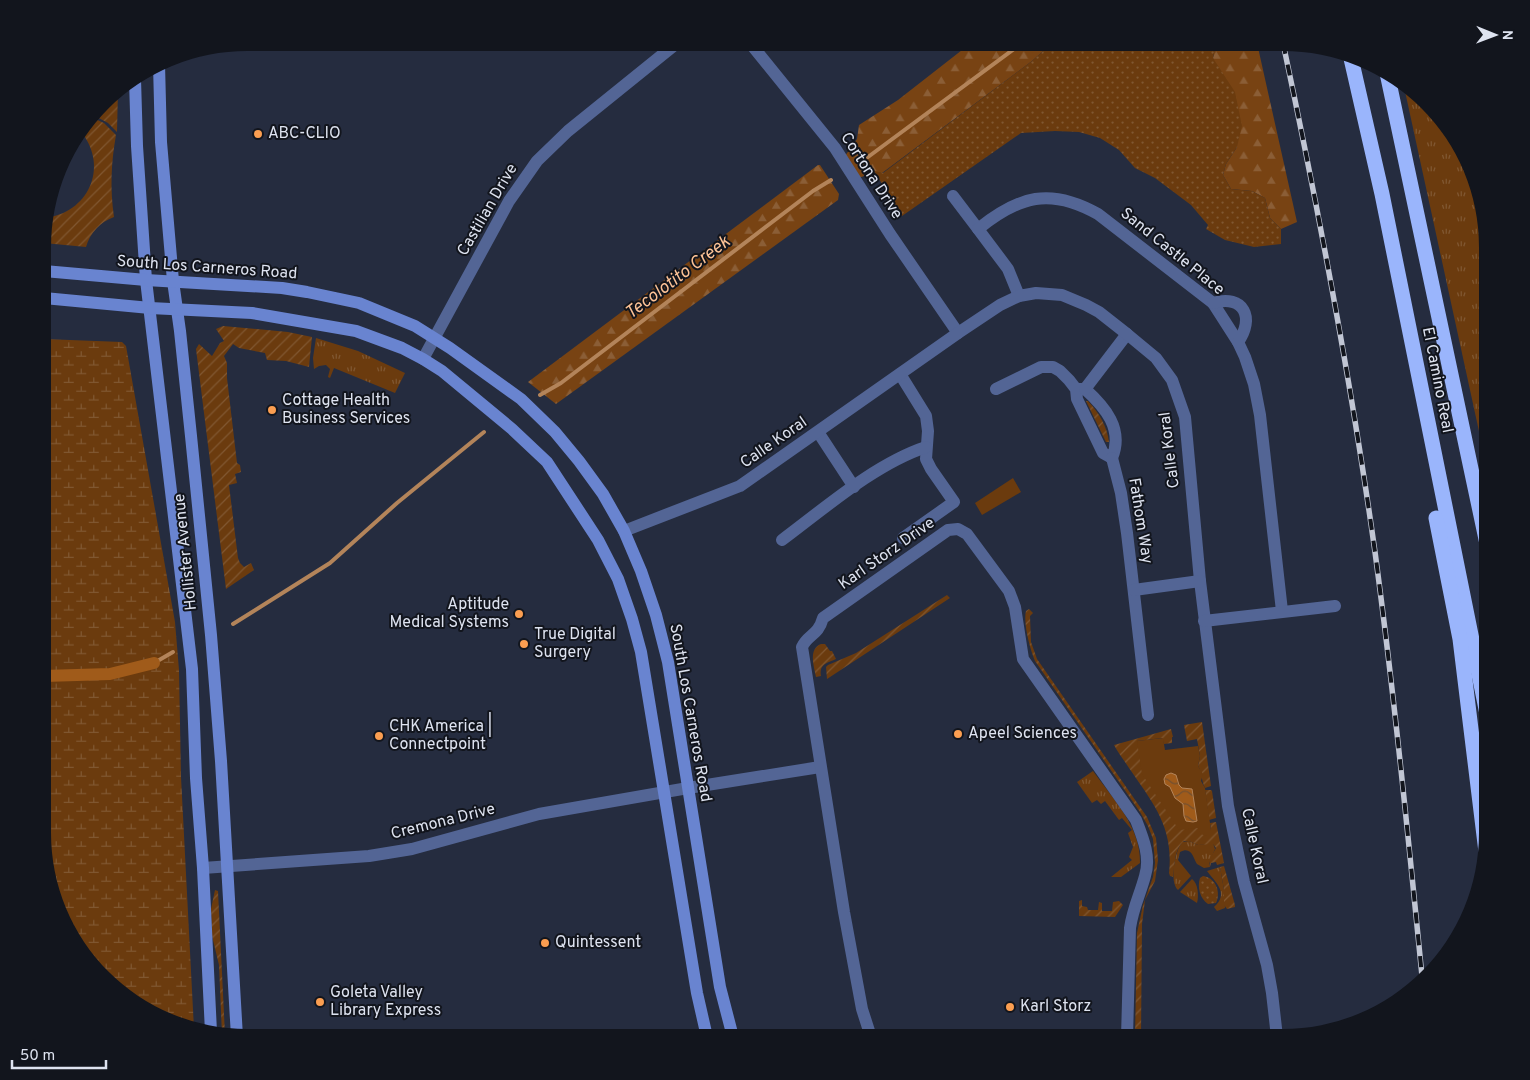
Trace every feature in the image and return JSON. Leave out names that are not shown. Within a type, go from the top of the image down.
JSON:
[{"type":"highway","name":"El Camino Real","points":[[1352,64],[1382,194],[1479,675]]},
{"type":"highway","name":"El Camino Real","points":[[1388,81],[1479,507]]},
{"type":"highway","points":[[1434,455],[1430,484],[1460,638],[1479,794]]},
{"type":"main road","name":"Hollister Avenue","points":[[158,72],[161,142],[173,282],[211,635],[228,866],[237,1028]]},
{"type":"main road","name":"Hollister Avenue","points":[[135,86],[137,146],[146,280],[192,669],[196,778],[203,868],[211,1025]]},
{"type":"main road","name":"South Los Carneros Road","points":[[51,272],[173,282],[282,288],[356,303],[415,326],[456,351],[521,400],[555,432],[580,461],[603,494],[624,531],[641,570],[656,614],[668,662],[720,988],[731,1029]]},
{"type":"main road","points":[[51,299],[176,310],[252,313],[356,330],[402,348],[442,371],[512,429],[546,462],[598,540],[618,579],[632,619],[641,652],[663,792],[704,1029]]},
{"type":"street","name":"Castilian Drive","points":[[423,359],[509,201],[537,161],[568,131],[668,51]]},
{"type":"street","name":"Cortona Drive","points":[[756,51],[835,148],[868,201],[958,333]]},
{"type":"street","points":[[953,196],[1008,270],[1019,296]]},
{"type":"street","name":"Sand Castle Place","points":[[978,229],[1005,209],[1020,202],[1034,198],[1066,199],[1098,214],[1213,302],[1238,342],[1254,384],[1260,416],[1282,611]]},
{"type":"street","name":"Calle Koral","points":[[624,531],[740,486],[958,333],[1000,305],[1019,296],[1036,293],[1062,295],[1099,312],[1156,358],[1172,380],[1185,417],[1204,621],[1232,829],[1244,882],[1267,965],[1276,1029]]},
{"type":"street","points":[[1213,302],[1228,300],[1239,304],[1243,308],[1246,313],[1246,326],[1238,342]]},
{"type":"street","points":[[1081,389],[1127,334]]},
{"type":"street","name":"Fathom Way","points":[[996,388],[1047,366],[1060,371],[1101,404],[1112,422],[1116,434],[1116,448],[1112,458],[1121,493],[1148,715]]},
{"type":"street","points":[[900,374],[926,416],[928,431],[926,459],[954,502],[903,538]]},
{"type":"street","name":"Fathom Way","points":[[1081,389],[1077,399],[1103,453],[1112,458]]},
{"type":"street","points":[[818,432],[854,487]]},
{"type":"street","points":[[782,540],[854,487],[908,453],[926,447]]},
{"type":"street","name":"Karl Storz Drive","points":[[868,1029],[862,1009],[844,912],[802,647],[805,641],[821,628],[824,618],[948,530],[958,529],[967,534],[1009,591],[1015,607],[1023,659],[1136,820],[1146,844],[1146,875],[1132,911],[1130,928],[1127,1029]]},
{"type":"street","name":"Fathom Way","points":[[1134,590],[1200,581]]},
{"type":"street","points":[[1204,621],[1335,606]]},
{"type":"street","name":"Cremona Drive","points":[[203,868],[369,856],[412,849],[538,814],[820,767]]},
{"type":"green space","points":[[961,51],[1043,51],[882,173],[874,172],[859,178],[845,156],[857,139],[859,125],[898,100]]},
{"type":"green space","points":[[1043,51],[1214,51],[1213,58],[1235,92],[1242,126],[1237,147],[1226,164],[1223,175],[1231,189],[1252,191],[1265,198],[1270,218],[1281,229],[1281,244],[1254,247],[1225,240],[1206,229],[1208,225],[1191,205],[1155,178],[1135,168],[1119,150],[1100,138],[1079,132],[1021,133],[902,216],[874,171],[883,173]]},
{"type":"green space","points":[[1214,51],[1259,51],[1297,222],[1281,229],[1270,218],[1265,198],[1252,191],[1231,189],[1223,175],[1226,164],[1237,147],[1213,58]]},
{"type":"green space","points":[[1406,95],[1430,118],[1453,149],[1464,172],[1475,209],[1479,247],[1479,431]]},
{"type":"green space","points":[[118,100],[117,132],[108,123],[100,118]]},
{"type":"green space","points":[[98,120],[104,123],[116,135],[112,176],[114,217],[96,229],[86,247],[51,244],[54,216],[73,208],[90,187],[94,160],[90,146],[85,137]]},
{"type":"green space","points":[[820,165],[839,194],[838,200],[556,404],[528,382]]},
{"type":"green space","points":[[223,326],[288,332],[312,337],[309,367],[286,361],[267,360],[265,353],[239,348],[233,344],[224,356],[227,363],[237,463],[240,465],[241,472],[235,474],[237,483],[229,485],[238,558],[244,567],[251,563],[254,570],[226,589],[196,349],[199,344],[212,356],[220,343],[224,341],[216,329]]},
{"type":"green space","points":[[316,338],[358,351],[405,373],[395,393],[334,368],[330,378],[328,377],[330,369],[326,365],[314,369],[313,358]]},
{"type":"green space","points":[[51,339],[122,342],[126,346],[175,622],[179,670],[181,777],[194,1021],[149,1003],[118,980],[100,962],[84,942],[71,920],[55,871],[51,833]]},
{"type":"green space","points":[[1086,401],[1088,401],[1102,420],[1109,442],[1106,442]]},
{"type":"green space","points":[[1013,478],[1021,492],[982,515],[975,503]]},
{"type":"green space","points":[[947,595],[950,598],[827,679],[826,667],[828,665],[856,653]]},
{"type":"green space","points":[[1029,609],[1033,613],[1030,616],[1031,642],[1037,659],[1147,817],[1156,838],[1158,860],[1155,881],[1145,900],[1142,924],[1141,1029],[1135,1029],[1137,933],[1143,905],[1153,877],[1155,863],[1153,839],[1140,812],[1035,661],[1026,629],[1026,611]]},
{"type":"green space","points":[[825,644],[832,651],[836,659],[824,664],[821,669],[821,676],[816,677],[813,654],[817,646]]},
{"type":"green space","points":[[1202,722],[1211,786],[1205,788],[1198,766],[1200,756],[1197,739],[1187,741],[1184,725]]},
{"type":"green space","points":[[1171,729],[1172,743],[1164,744],[1162,738],[1137,741],[1198,828],[1211,830],[1210,823],[1216,822],[1224,863],[1217,865],[1216,862],[1211,863],[1210,867],[1209,860],[1216,848],[1213,844],[1198,845],[1184,841],[1178,848],[1173,877],[1169,873],[1170,857],[1168,842],[1160,816],[1114,745]]},
{"type":"green space","points":[[1163,738],[1165,750],[1198,746],[1200,756],[1198,766],[1203,774],[1201,781],[1205,788],[1211,830],[1206,836],[1201,834],[1198,828],[1179,830],[1142,774],[1137,741]]},
{"type":"green space","points":[[1093,771],[1117,803],[1136,837],[1140,863],[1121,877],[1111,877],[1132,860],[1129,857],[1133,847],[1128,833],[1132,830],[1122,818],[1119,820],[1105,801],[1101,804],[1097,800],[1092,803],[1077,782]]},
{"type":"green space","points":[[1205,790],[1212,791],[1216,818],[1209,820]]},
{"type":"green space","points":[[1189,841],[1198,845],[1213,843],[1215,849],[1209,863],[1210,867],[1204,868],[1197,864],[1187,850],[1180,852],[1178,860],[1191,876],[1178,890],[1175,886],[1173,874],[1175,859],[1182,842]]},
{"type":"green space","points":[[1224,866],[1235,905],[1235,907],[1227,909],[1224,905],[1224,890],[1220,867]]},
{"type":"green space","points":[[1220,867],[1225,908],[1217,911],[1214,907],[1221,897],[1220,888],[1207,871]]},
{"type":"green space","points":[[1203,876],[1211,880],[1218,890],[1216,903],[1208,904],[1201,896],[1199,881]]},
{"type":"green space","points":[[1192,879],[1196,883],[1198,890],[1197,903],[1180,892]]},
{"type":"green space","points":[[215,890],[218,891],[225,1027],[222,1027],[219,965],[212,936],[211,909]]},
{"type":"green space","points":[[1082,900],[1082,906],[1087,907],[1088,910],[1098,910],[1099,902],[1102,903],[1102,911],[1112,911],[1113,902],[1119,901],[1123,905],[1115,917],[1079,916],[1079,901]]},
{"type":"water","points":[[1171,773],[1176,775],[1182,788],[1192,789],[1197,821],[1186,821],[1183,804],[1175,798],[1170,787],[1165,784],[1164,779],[1166,775]]},
{"type":"waterway","name":"Tecolotito Creek","points":[[868,157],[1011,51]]},
{"type":"waterway","name":"Tecolotito Creek","points":[[540,395],[561,383],[813,191],[831,180]]},
{"type":"waterway","points":[[233,624],[330,563],[397,503],[484,432]]},
{"type":"waterway","points":[[154,663],[173,652]]},
{"type":"waterway","points":[[51,676],[110,674],[154,663]]},
{"type":"railway","points":[[1285,51],[1334,297],[1366,488],[1395,711],[1421,971]]},
{"type":"place","name":"ABC-CLIO","points":[[258,134]]},
{"type":"place","name":"Cottage Health Business Services","points":[[272,410]]},
{"type":"place","name":"Aptitude Medical Systems","points":[[519,614]]},
{"type":"place","name":"True Digital Surgery","points":[[524,644]]},
{"type":"place","name":"Apeel Sciences","points":[[958,734]]},
{"type":"place","name":"CHK America | Connectpoint","points":[[379,736]]},
{"type":"place","name":"Quintessent","points":[[545,943]]},
{"type":"place","name":"Goleta Valley Library Express","points":[[320,1002]]},
{"type":"place","name":"Karl Storz","points":[[1010,1007]]}]
